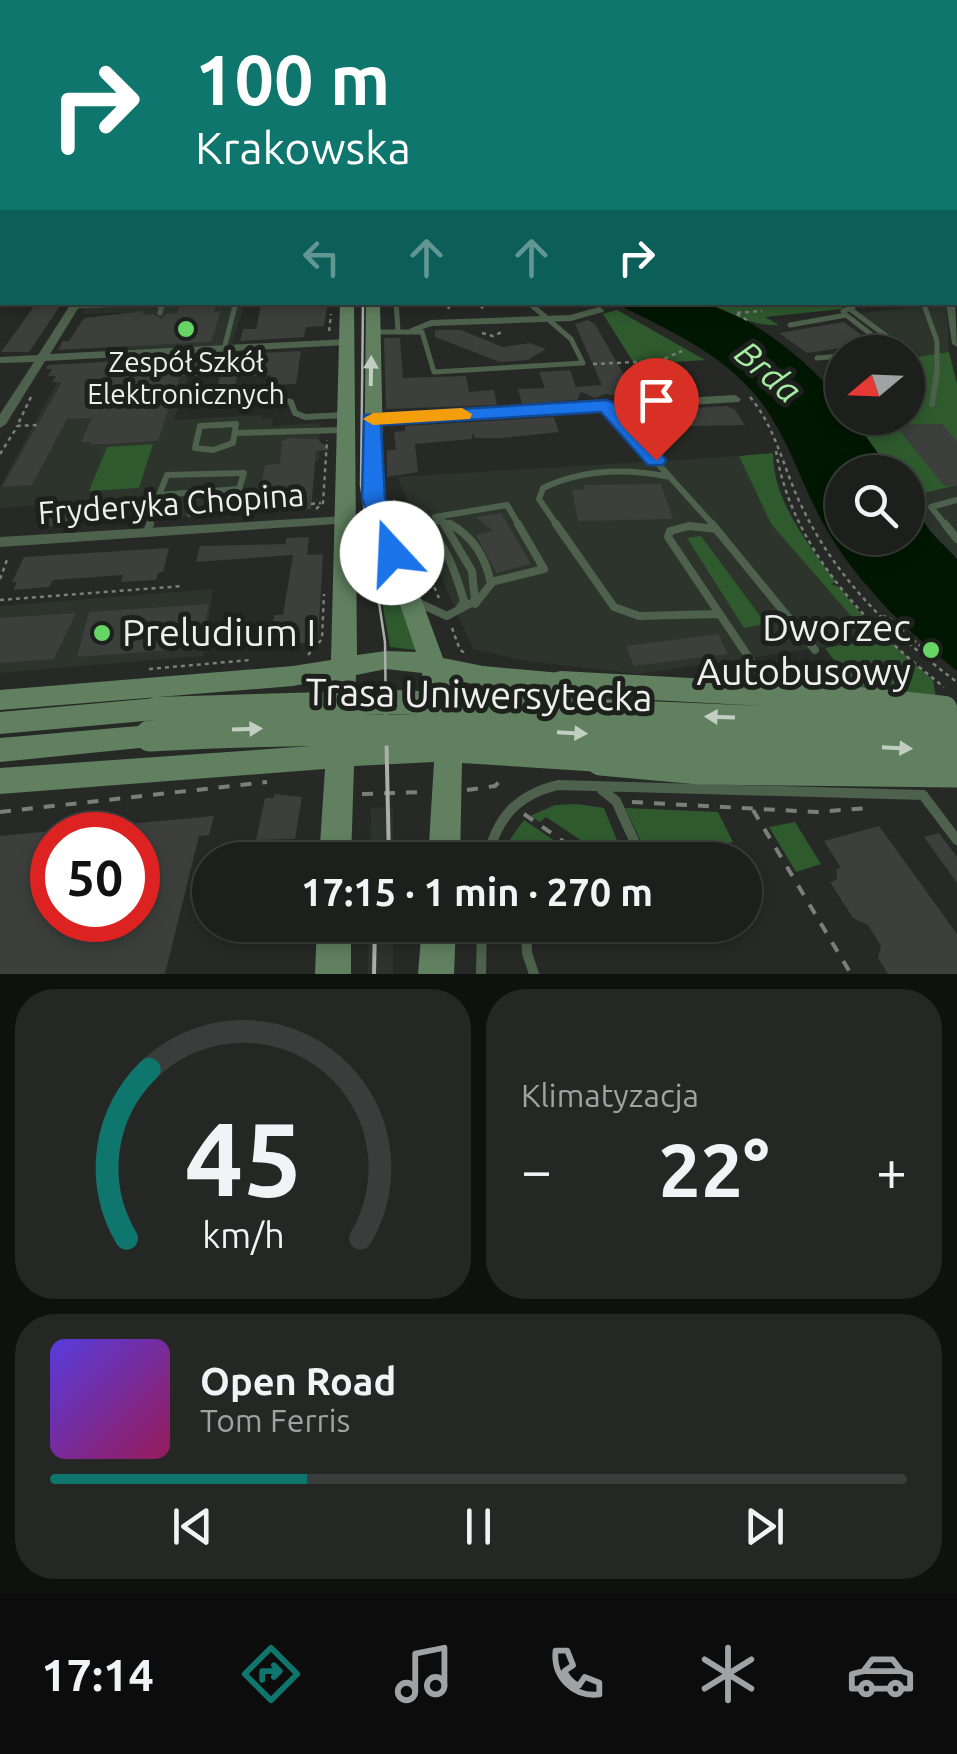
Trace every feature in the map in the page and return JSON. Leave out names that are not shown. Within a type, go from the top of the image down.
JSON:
[{"type":"main road","points":[[336,842],[344,665],[345,520],[339,425],[347,342],[339,305]]},
{"type":"main road","points":[[374,305],[374,498],[435,667],[448,750],[450,790],[446,842]]},
{"type":"main road","points":[[0,700],[293,676],[386,660],[561,683],[874,700],[957,710]]},
{"type":"main road","name":"Trasa Uniwersytecka","points":[[0,750],[153,723],[395,702],[957,726]]},
{"type":"main road","name":"Trasa Uniwersytecka","points":[[0,723],[434,727],[957,751]]},
{"type":"main road","points":[[0,781],[448,750],[598,773],[700,769],[957,772]]},
{"type":"main road","points":[[333,974],[334,942]]},
{"type":"main road","points":[[436,974],[438,942]]},
{"type":"street","points":[[0,424],[7,403],[75,305]]},
{"type":"street","points":[[951,305],[957,344]]},
{"type":"street","points":[[414,329],[431,323],[571,318],[602,309]]},
{"type":"street","points":[[0,360],[347,342]]},
{"type":"street","points":[[371,420],[734,399]]},
{"type":"street","name":"Fryderyka Chopina","points":[[6,541],[345,520]]},
{"type":"lane","points":[[158,305],[162,306],[160,312]]},
{"type":"lane","points":[[224,349],[235,305]]},
{"type":"lane","points":[[396,305],[398,330]]},
{"type":"lane","points":[[372,332],[414,329],[426,335],[430,369],[434,372],[582,364],[580,351],[571,338],[543,318],[533,305]]},
{"type":"lane","points":[[925,305],[937,329],[940,355],[932,404]]},
{"type":"lane","points":[[790,325],[849,309]]},
{"type":"lane","points":[[849,309],[885,335]]},
{"type":"lane","points":[[849,309],[875,335]]},
{"type":"lane","points":[[817,358],[825,357]]},
{"type":"lane","points":[[281,400],[291,402],[295,413],[339,425]]},
{"type":"lane","points":[[606,406],[716,529],[815,650]]},
{"type":"lane","points":[[208,423],[236,424],[235,433],[233,443],[212,450],[195,448],[200,426],[208,423]]},
{"type":"lane","points":[[235,433],[339,425]]},
{"type":"lane","points":[[147,533],[158,494],[164,478],[171,474],[243,471],[238,489],[158,494]]},
{"type":"lane","points":[[670,478],[630,472],[569,478],[543,488],[539,499],[614,607],[640,616],[719,614]]},
{"type":"lane","points":[[190,514],[196,492]]},
{"type":"lane","points":[[957,500],[931,508],[957,539]]},
{"type":"lane","points":[[392,553],[397,531],[415,522],[507,505],[544,569],[491,582]]},
{"type":"lane","points":[[412,598],[451,614],[473,606],[484,597],[491,582],[472,538],[441,521],[415,522]]},
{"type":"lane","points":[[441,521],[450,529],[476,581],[478,593],[473,606]]},
{"type":"lane","points":[[415,522],[428,524],[434,531],[460,588],[464,601],[451,614]]},
{"type":"lane","points":[[716,529],[689,526],[670,531],[668,536],[837,791]]},
{"type":"lane","points":[[598,773],[635,842]]},
{"type":"lane","points":[[491,842],[494,826],[514,802],[539,788],[598,773],[923,795],[957,840]]},
{"type":"lane","points":[[480,974],[481,942]]},
{"type":"lane","points":[[527,942],[534,974]]},
{"type":"path","points":[[328,343],[339,305]]},
{"type":"path","points":[[602,309],[615,305]]},
{"type":"path","points":[[747,320],[736,313],[762,311]]},
{"type":"path","points":[[582,364],[660,360],[682,351]]},
{"type":"path","points":[[0,454],[34,399],[27,394],[30,389]]},
{"type":"path","points":[[752,398],[773,432],[776,474],[802,529],[864,616],[938,682]]},
{"type":"path","points":[[17,426],[38,425]]},
{"type":"path","points":[[302,523],[303,513],[322,503],[339,425]]},
{"type":"path","points":[[776,450],[807,519],[843,574],[881,618],[957,682]]},
{"type":"path","points":[[238,489],[267,490]]},
{"type":"path","points":[[390,493],[415,522],[451,614],[460,650],[468,655]]},
{"type":"path","points":[[311,504],[322,503]]},
{"type":"path","points":[[0,579],[6,541]]},
{"type":"path","points":[[302,657],[318,648],[322,639],[324,585]]},
{"type":"path","points":[[0,600],[183,586]]},
{"type":"path","points":[[881,618],[887,616],[926,652],[931,650]]},
{"type":"path","points":[[336,795],[494,786],[507,774]]},
{"type":"path","points":[[0,812],[280,780]]},
{"type":"path","points":[[752,808],[851,974]]},
{"type":"path","points":[[522,812],[564,842]]},
{"type":"shaded area","name":"Zespół Szkół Elektronicznych","points":[[87,305],[244,305],[231,345],[127,349],[144,312],[80,314]]},
{"type":"shaded area","points":[[947,307],[949,352],[925,356],[925,335],[878,335],[852,314]]},
{"type":"shaded area","points":[[188,375],[174,420],[262,415],[262,419],[273,418],[272,426],[320,423],[311,509],[143,519],[149,498],[0,508],[0,487],[57,382]]},
{"type":"shaded area","points":[[739,456],[771,524],[872,640],[639,674],[526,661],[473,649],[397,477]]},
{"type":"shaded area","points":[[957,485],[957,559],[925,523],[925,493]]},
{"type":"shaded area","name":"Preludium I","points":[[213,589],[203,656],[0,673],[0,606]]},
{"type":"shaded area","points":[[393,807],[393,842],[370,842],[371,808]]},
{"type":"shaded area","points":[[369,942],[393,942],[393,974],[368,974]]},
{"type":"green space","points":[[709,305],[842,305],[842,309],[765,317],[779,325],[731,315]]},
{"type":"green space","points":[[617,310],[705,360],[635,365],[603,314]]},
{"type":"green space","points":[[949,352],[957,384],[957,485],[925,493],[925,455],[879,455],[865,435],[925,435],[925,356]]},
{"type":"green space","points":[[153,444],[139,488],[89,491],[107,447]]},
{"type":"green space","points":[[773,453],[786,505],[836,582],[831,584],[839,587],[866,620],[933,680],[936,698],[856,690],[825,648],[871,639],[771,524],[739,456]]},
{"type":"green space","points":[[369,525],[416,643],[416,650],[390,647]]},
{"type":"green space","points":[[701,536],[766,624],[744,628],[687,538]]},
{"type":"green space","points":[[555,805],[604,808],[618,842],[584,842],[546,817],[540,822],[530,816]]},
{"type":"green space","points":[[625,808],[718,812],[733,842],[641,842]]},
{"type":"green space","points":[[524,820],[556,842],[510,842]]},
{"type":"green space","points":[[795,822],[821,864],[796,872],[769,827]]},
{"type":"water","name":"Brda","points":[[619,305],[710,305],[764,332],[825,383],[825,435],[865,435],[879,455],[825,455],[825,526],[763,405],[736,375],[704,351]]},
{"type":"water","points":[[925,523],[957,559],[957,671],[920,640],[843,555],[925,555]]},
{"type":"building","points":[[35,305],[61,305],[29,352],[1,352]]},
{"type":"building","points":[[180,305],[216,305],[214,312],[221,311],[211,342],[58,350],[84,318],[144,311],[143,315],[154,314],[161,319],[177,313]]},
{"type":"building","points":[[328,305],[324,326],[306,327],[304,337],[240,341],[243,329],[256,329],[261,306]]},
{"type":"building","points":[[588,320],[595,324],[628,382],[669,380],[699,393],[627,397],[605,394],[595,398],[581,392],[577,400],[522,404],[518,389],[545,388],[539,372],[570,370],[576,387],[602,385],[575,324]]},
{"type":"building","points":[[844,322],[861,335],[825,335],[825,350],[807,353],[779,333]]},
{"type":"building","points":[[435,330],[461,330],[503,347],[530,343],[546,349],[528,360],[500,362],[435,337]]},
{"type":"building","points":[[384,338],[400,338],[403,378],[466,376],[469,392],[494,390],[497,405],[386,409]]},
{"type":"building","points":[[301,351],[296,384],[269,385],[271,375],[237,377],[235,386],[217,387],[220,376],[180,376],[158,441],[90,445],[91,442],[81,442],[92,418],[67,419],[32,485],[2,487],[62,382],[52,382],[56,376],[48,376],[52,369],[46,369],[48,365]]},
{"type":"building","points":[[727,406],[735,410],[745,425],[641,427],[634,412]]},
{"type":"building","points":[[554,417],[559,432],[504,438],[475,438],[472,433],[472,439],[415,444],[418,472],[387,477],[387,450],[396,450],[394,432],[405,431],[405,426]]},
{"type":"building","points":[[925,424],[942,424],[957,441],[957,485],[944,486],[925,462],[925,455],[919,455],[903,435],[925,435]]},
{"type":"building","points":[[317,439],[330,450],[316,451],[311,509],[209,515],[213,498],[260,492],[265,465],[280,464],[282,441]]},
{"type":"building","points":[[661,484],[673,519],[578,521],[572,490],[584,490],[584,485]]},
{"type":"building","points":[[78,505],[68,525],[35,527],[44,507]]},
{"type":"building","points":[[501,513],[531,564],[496,573],[476,535],[493,531],[476,517]]},
{"type":"building","points":[[309,537],[307,555],[323,554],[318,642],[270,645],[274,615],[283,615],[293,555],[196,562],[200,546],[286,544],[286,538]]},
{"type":"building","points":[[169,548],[163,572],[158,573],[156,580],[121,582],[123,575],[53,580],[49,587],[13,590],[17,582],[12,582],[24,557]]},
{"type":"building","points":[[209,604],[200,648],[77,657],[89,612]]},
{"type":"building","points":[[76,613],[54,659],[0,663],[0,618]]},
{"type":"building","points":[[718,634],[728,654],[634,666],[626,646]]},
{"type":"building","points":[[274,794],[302,797],[295,839],[256,840],[265,798],[274,798]]},
{"type":"building","points":[[214,816],[209,835],[192,842],[192,864],[165,974],[0,974],[0,836],[30,833],[30,942],[160,942],[160,821]]},
{"type":"building","points":[[879,826],[957,934],[957,974],[888,974],[878,958],[881,946],[868,925],[853,918],[830,882],[837,880],[836,869],[841,868],[824,841]]},
{"type":"building","points":[[939,833],[957,857],[957,883],[924,837]]},
{"type":"tram line","points":[[363,305],[361,485],[385,642],[386,723]]},
{"type":"tram line","points":[[386,720],[389,842]]},
{"type":"tram line","points":[[374,974],[375,942]]},
{"type":"slow traffic","points":[[373,419],[462,414]]},
{"type":"place","name":"Zespół Szkół Elektronicznych","points":[[186,329]]},
{"type":"place","name":"Preludium I","points":[[102,633]]},
{"type":"place","name":"Dworzec Autobusowy","points":[[931,650]]},
{"type":"route","points":[[392,553],[376,512],[371,420],[606,406],[656,460]]}]
